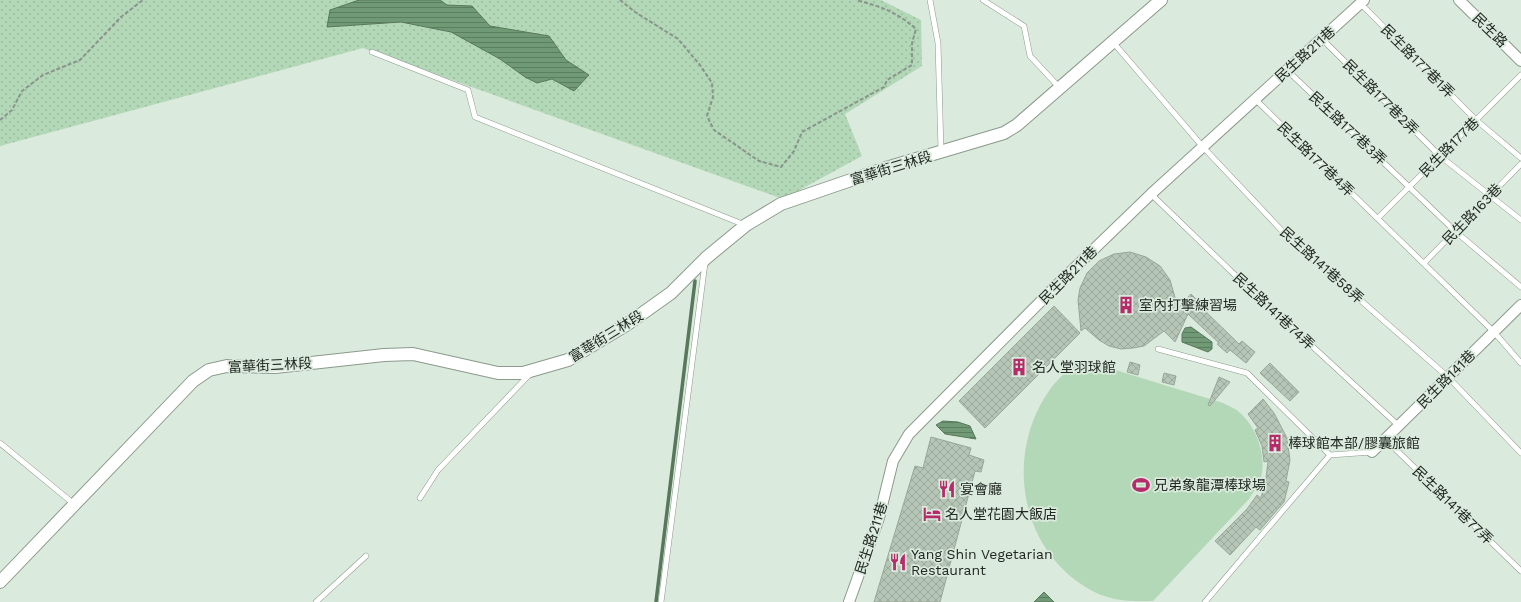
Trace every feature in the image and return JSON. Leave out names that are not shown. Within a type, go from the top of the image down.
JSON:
[{"type":"street","name":"富華街三林段","points":[[0,582],[193,381],[209,370],[227,366],[274,367],[384,355],[413,354],[498,373],[523,373],[568,360],[626,326],[671,293],[706,258],[746,225],[781,204],[886,168],[1004,133],[1017,125],[1160,0]]},
{"type":"street","name":"民生路","points":[[1459,0],[1521,61]]},
{"type":"street","name":"民生路211巷","points":[[849,602],[879,518],[893,461],[909,434],[1062,280],[1151,194],[1362,1]]},
{"type":"street","name":"民生路141巷","points":[[1372,452],[1521,305]]},
{"type":"lane","points":[[930,0],[938,43],[941,152]]},
{"type":"lane","points":[[983,0],[1024,26],[1030,56],[1059,87]]},
{"type":"lane","name":"民生路177巷1弄","points":[[1362,1],[1476,120],[1521,158]]},
{"type":"lane","name":"民生路177巷2弄","points":[[1322,38],[1440,156],[1521,220]]},
{"type":"lane","name":"民生路141巷58弄","points":[[1112,41],[1203,147],[1285,234],[1448,377],[1521,453]]},
{"type":"lane","points":[[372,52],[468,90],[475,117],[746,225]]},
{"type":"lane","name":"民生路177巷3弄","points":[[1287,70],[1410,186],[1455,231],[1521,287]]},
{"type":"lane","name":"民生路177巷","points":[[1378,218],[1521,75]]},
{"type":"lane","name":"民生路177巷4弄","points":[[1255,99],[1494,332],[1521,363]]},
{"type":"lane","name":"民生路163巷","points":[[1424,263],[1521,164]]},
{"type":"lane","name":"民生路141巷74弄","points":[[1151,194],[1237,277],[1399,426]]},
{"type":"lane","points":[[661,602],[706,258]]},
{"type":"lane","points":[[1158,349],[1247,373],[1330,455]]},
{"type":"lane","points":[[420,498],[438,470],[535,369]]},
{"type":"lane","name":"民生路141巷77弄","points":[[1385,440],[1521,571]]},
{"type":"lane","points":[[0,443],[74,504]]},
{"type":"lane","points":[[1205,602],[1330,455],[1372,452]]},
{"type":"lane","points":[[316,602],[366,556]]},
{"type":"path","points":[[0,120],[12,110],[22,91],[43,75],[80,60],[121,17],[143,0]]},
{"type":"path","points":[[620,0],[635,12],[678,39],[700,65],[712,83],[713,97],[707,116],[714,130],[759,161],[781,167],[794,151],[802,132],[884,87],[887,80],[912,65],[912,43],[916,29],[901,16],[880,7],[856,0]]},
{"type":"shaded area","points":[[0,0],[881,0],[921,20],[922,66],[845,114],[862,156],[783,199],[363,48],[0,146]]},
{"type":"shaded area","points":[[359,0],[440,0],[447,5],[472,6],[490,26],[549,36],[566,60],[589,75],[574,91],[552,79],[537,83],[525,77],[500,59],[451,32],[401,22],[327,27],[330,10]]},
{"type":"shaded area","points":[[1191,327],[1212,342],[1212,349],[1208,352],[1182,342],[1182,334],[1185,328]]},
{"type":"shaded area","name":"兄弟象龍潭棒球場","points":[[1086,361],[1223,403],[1233,408],[1245,418],[1251,426],[1256,434],[1262,453],[1263,463],[1260,481],[1249,499],[1153,601],[1133,601],[1106,597],[1081,584],[1059,566],[1043,544],[1032,519],[1025,493],[1024,465],[1028,438],[1037,412],[1051,388],[1062,375],[1071,368]]},
{"type":"shaded area","points":[[943,421],[958,422],[970,426],[976,439],[945,434],[936,425]]},
{"type":"shaded area","points":[[1044,592],[1054,602],[1034,602]]},
{"type":"building","name":"室內打擊練習場","points":[[1130,252],[1146,257],[1160,266],[1170,280],[1178,308],[1191,294],[1203,306],[1202,308],[1239,344],[1242,341],[1255,352],[1246,363],[1230,350],[1227,353],[1217,344],[1219,343],[1188,314],[1175,342],[1164,331],[1144,346],[1121,349],[1109,346],[1085,328],[1081,331],[1078,300],[1080,288],[1087,273],[1099,261],[1114,254]]},
{"type":"building","name":"名人堂羽球館","points":[[1054,306],[1080,333],[985,428],[959,401]]},
{"type":"building","points":[[1130,362],[1140,365],[1138,375],[1127,372]]},
{"type":"building","points":[[1270,363],[1299,392],[1290,401],[1260,373]]},
{"type":"building","points":[[1164,373],[1176,376],[1174,385],[1162,382]]},
{"type":"building","points":[[1219,377],[1230,382],[1210,406],[1208,405]]},
{"type":"building","points":[[1263,399],[1274,413],[1287,438],[1290,460],[1286,481],[1289,482],[1284,502],[1260,530],[1256,527],[1230,555],[1215,541],[1247,509],[1257,495],[1261,498],[1266,478],[1268,461],[1264,462],[1262,446],[1255,430],[1258,428],[1248,414]]},
{"type":"building","name":"名人堂花園大飯店","points":[[931,437],[971,448],[969,455],[984,460],[981,472],[975,471],[940,602],[874,602],[915,466],[923,468]]},
{"type":"waterway","points":[[656,602],[695,281]]},
{"type":"place","name":"室內打擊練習場","points":[[1126,305]]},
{"type":"place","name":"名人堂羽球館","points":[[1019,367]]},
{"type":"place","name":"棒球館本部/膠囊旅館","points":[[1275,443]]},
{"type":"place","name":"兄弟象龍潭棒球場","points":[[1141,485]]},
{"type":"place","name":"宴會廳","points":[[947,489]]},
{"type":"place","name":"名人堂花園大飯店","points":[[932,514]]},
{"type":"place","name":"Yang Shin Vegetarian Restaurant","points":[[898,562]]}]
